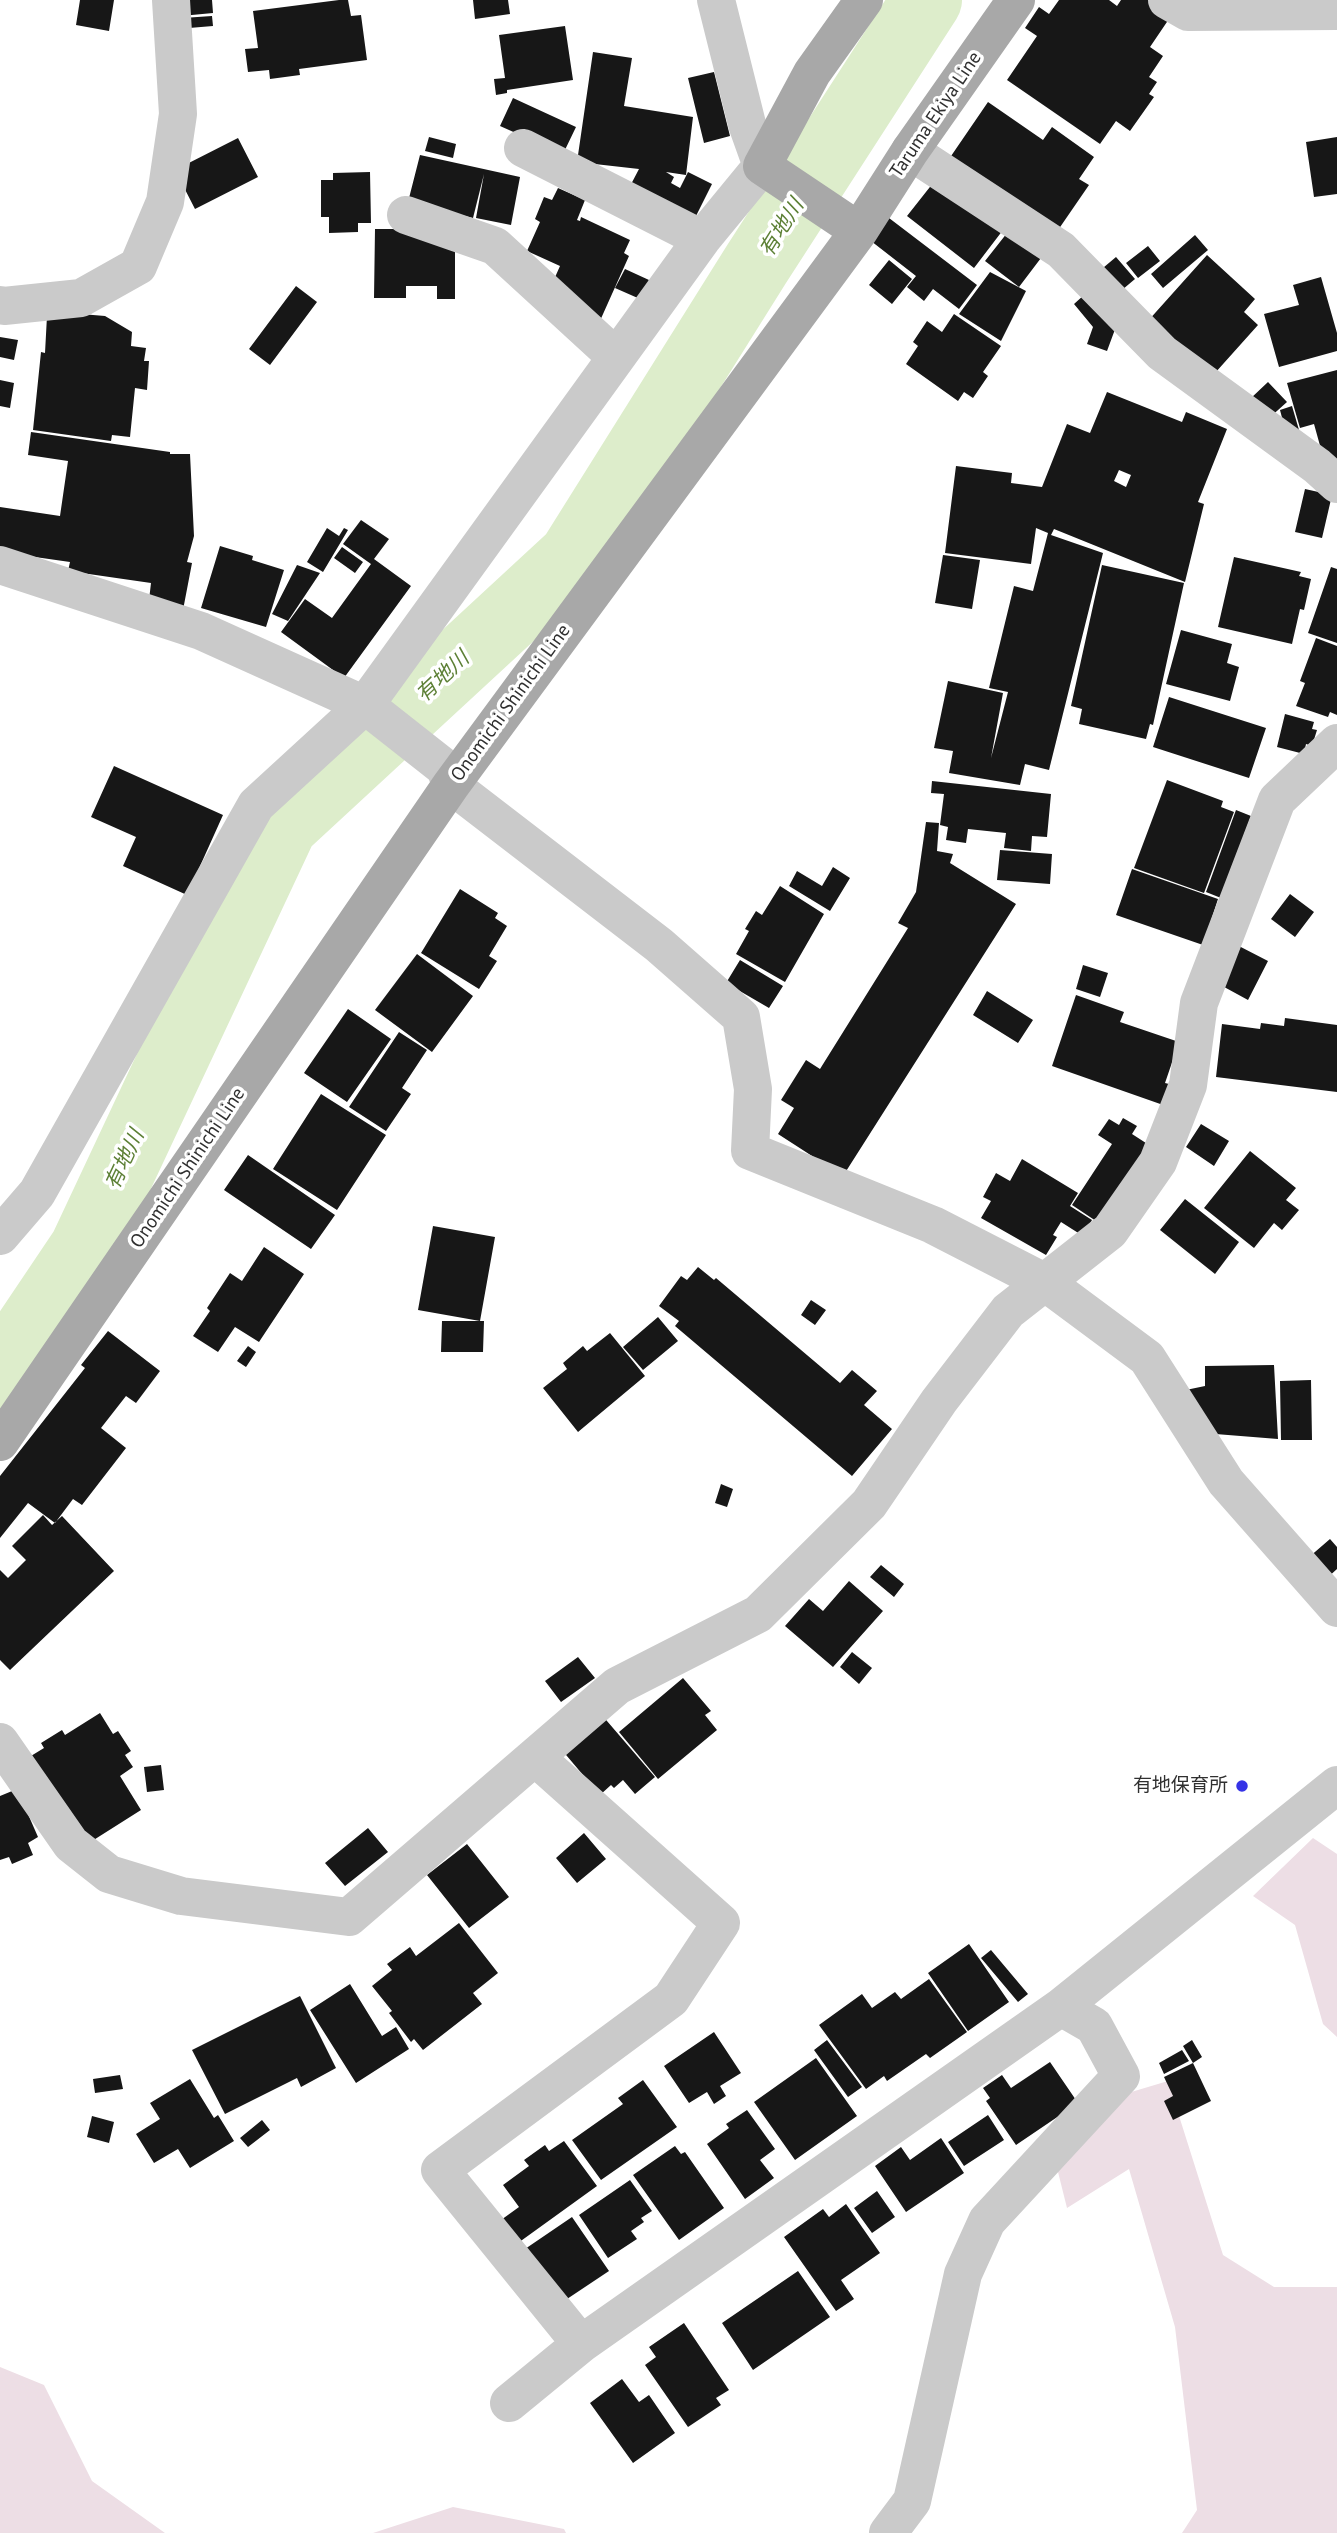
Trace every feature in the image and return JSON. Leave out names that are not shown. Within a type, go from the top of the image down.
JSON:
[{"type":"main road","points":[[852,226],[768,170],[812,73],[864,0]]},
{"type":"main road","name":"Taruma Ekiya Line","points":[[852,226],[910,151],[1016,0]]},
{"type":"main road","name":"Onomichi Shinichi Line","points":[[0,1441],[448,776],[852,226]]},
{"type":"street","points":[[0,304],[4,306],[81,298],[138,266],[165,202],[178,114],[171,0]]},
{"type":"street","points":[[0,1236],[37,1193],[256,805],[365,705],[702,239],[768,170],[747,124],[716,0]]},
{"type":"street","points":[[1167,0],[1188,12],[1337,11]]},
{"type":"street","points":[[523,148],[702,239]]},
{"type":"street","points":[[910,151],[1061,250],[1162,353],[1317,466],[1337,484]]},
{"type":"street","points":[[406,215],[495,246],[616,357]]},
{"type":"street","points":[[0,565],[201,631],[365,705],[448,776],[659,945],[741,1017],[753,1089],[750,1152],[933,1225],[1046,1283],[1147,1358],[1226,1482],[1337,1608]]},
{"type":"street","points":[[1,1748],[71,1844],[109,1874],[181,1896],[349,1917],[617,1686],[758,1614],[869,1504],[939,1401],[1008,1311],[1111,1231],[1158,1162],[1188,1084],[1199,1003],[1277,800],[1337,743]]},
{"type":"street","points":[[536,1758],[721,1923],[671,1999],[440,2171],[581,2344]]},
{"type":"street","points":[[509,2403],[581,2344],[1060,2007],[1337,1785]]},
{"type":"street","points":[[888,2533],[912,2501],[963,2274],[988,2221],[1121,2076],[1094,2026],[1060,2007]]},
{"type":"shaded area","points":[[1313,1838],[1337,1854],[1337,2037],[1323,2024],[1295,1925],[1253,1896]]},
{"type":"shaded area","points":[[1168,2081],[1223,2255],[1274,2287],[1337,2287],[1337,2533],[1182,2533],[1197,2510],[1175,2327],[1129,2169],[1067,2208],[1051,2144],[1108,2099]]},
{"type":"shaded area","points":[[0,2367],[44,2385],[92,2481],[165,2533],[0,2533]]},
{"type":"shaded area","points":[[453,2507],[564,2529],[566,2533],[373,2533]]},
{"type":"building","points":[[80,0],[114,0],[109,31],[76,25]]},
{"type":"building","points":[[180,0],[212,0],[213,13],[181,16]]},
{"type":"building","points":[[348,0],[351,16],[361,15],[367,60],[299,69],[300,75],[270,79],[269,70],[248,72],[245,49],[258,48],[253,11]]},
{"type":"building","points":[[473,0],[508,0],[510,14],[475,19]]},
{"type":"building","points":[[1059,0],[1109,0],[1117,6],[1121,0],[1148,0],[1171,16],[1150,47],[1163,56],[1149,77],[1157,82],[1149,94],[1154,97],[1130,131],[1116,121],[1100,144],[1007,80],[1037,36],[1025,28],[1039,7],[1049,14]]},
{"type":"building","points":[[212,16],[213,26],[189,28],[183,18]]},
{"type":"building","points":[[565,26],[573,80],[507,90],[507,93],[496,95],[494,79],[505,78],[499,35]]},
{"type":"building","points":[[593,52],[632,58],[624,106],[693,117],[686,175],[666,172],[674,177],[671,183],[680,188],[688,172],[712,184],[693,222],[628,190],[639,169],[577,162]]},
{"type":"building","points":[[714,72],[730,136],[704,143],[688,78]]},
{"type":"building","points":[[513,98],[576,127],[563,154],[500,126]]},
{"type":"building","points":[[988,102],[1043,140],[1052,127],[1094,157],[1079,179],[1089,185],[1056,233],[949,159]]},
{"type":"building","points":[[429,137],[456,144],[453,158],[425,151]]},
{"type":"building","points":[[1337,137],[1337,194],[1314,197],[1306,142]]},
{"type":"building","points":[[238,138],[258,177],[195,209],[175,170]]},
{"type":"building","points":[[420,155],[520,177],[511,225],[476,218],[484,174],[473,218],[408,202]]},
{"type":"building","points":[[370,172],[371,223],[358,223],[358,232],[329,233],[329,217],[321,217],[321,180],[333,180],[333,173]]},
{"type":"building","points":[[937,178],[1003,230],[974,268],[907,216]]},
{"type":"building","points":[[558,188],[585,200],[577,220],[580,221],[581,217],[630,240],[624,253],[629,256],[599,323],[552,284],[560,266],[527,251],[540,222],[535,219],[544,197],[552,200]]},
{"type":"building","points":[[889,218],[977,285],[959,309],[933,289],[924,301],[907,287],[916,276],[871,241]]},
{"type":"building","points":[[1011,228],[1044,254],[1019,287],[985,261]]},
{"type":"building","points":[[375,229],[455,229],[455,299],[437,299],[437,286],[406,286],[406,298],[374,298]]},
{"type":"building","points":[[1195,235],[1208,250],[1163,288],[1151,274]]},
{"type":"building","points":[[1148,246],[1160,261],[1138,278],[1126,263]]},
{"type":"building","points":[[1207,255],[1255,299],[1244,312],[1258,325],[1215,373],[1147,322]]},
{"type":"building","points":[[1116,257],[1135,279],[1116,295],[1097,273]]},
{"type":"building","points":[[889,260],[912,279],[892,304],[869,285]]},
{"type":"building","points":[[625,269],[649,280],[640,299],[615,288]]},
{"type":"building","points":[[990,272],[1026,291],[1001,341],[959,314]]},
{"type":"building","points":[[1321,277],[1337,333],[1337,351],[1279,367],[1264,314],[1299,305],[1293,285]]},
{"type":"building","points":[[296,286],[317,302],[270,365],[249,349]]},
{"type":"building","points":[[1084,295],[1117,324],[1107,351],[1087,344],[1093,327],[1074,304]]},
{"type":"building","points":[[69,313],[105,316],[132,332],[131,346],[146,348],[144,361],[149,361],[147,390],[135,388],[130,437],[112,435],[111,441],[33,430],[41,352],[45,353],[47,316]]},
{"type":"building","points":[[954,314],[1001,346],[983,372],[988,376],[973,398],[964,392],[958,401],[906,364],[918,346],[913,342],[927,321],[942,332]]},
{"type":"building","points":[[0,337],[18,340],[14,360],[0,357]]},
{"type":"building","points":[[1337,370],[1337,467],[1324,460],[1314,424],[1300,428],[1287,383]]},
{"type":"building","points":[[0,380],[14,383],[10,408],[0,406]]},
{"type":"building","points":[[1268,382],[1287,402],[1268,419],[1250,399]]},
{"type":"building","points":[[1107,392],[1182,422],[1186,412],[1227,429],[1198,502],[1204,504],[1185,582],[1054,529],[1051,535],[1103,553],[1049,770],[1025,764],[1020,785],[949,773],[953,751],[934,748],[948,681],[1003,693],[991,758],[1008,692],[989,688],[1014,586],[1033,591],[1048,533],[1036,528],[1031,564],[945,553],[956,466],[1012,473],[1011,483],[1042,487],[1067,424],[1090,433]],"holes":[[[1119,470],[1131,475],[1126,487],[1114,481]]]},
{"type":"building","points":[[1292,406],[1299,430],[1286,433],[1280,410]]},
{"type":"building","points":[[31,432],[170,454],[190,454],[194,536],[187,562],[192,563],[183,610],[149,600],[151,583],[68,571],[70,562],[0,552],[0,507],[60,516],[68,461],[28,455]]},
{"type":"building","points":[[1305,489],[1332,495],[1322,538],[1295,532]]},
{"type":"building","points":[[361,520],[389,539],[374,559],[411,586],[344,678],[281,632],[305,599],[332,618],[371,564],[343,544]]},
{"type":"building","points":[[327,528],[339,536],[344,528],[348,530],[323,572],[307,562]]},
{"type":"building","points":[[220,546],[253,556],[252,560],[284,570],[266,627],[201,608]]},
{"type":"building","points":[[342,547],[363,562],[355,573],[334,558]]},
{"type":"building","points":[[943,555],[980,560],[972,609],[935,603]]},
{"type":"building","points":[[1234,557],[1301,572],[1299,576],[1311,579],[1304,610],[1300,609],[1292,644],[1218,627]]},
{"type":"building","points":[[297,565],[320,573],[288,621],[272,614]]},
{"type":"building","points":[[1102,565],[1184,583],[1153,725],[1150,724],[1146,739],[1079,724],[1082,709],[1071,706]]},
{"type":"building","points":[[1331,567],[1337,569],[1337,643],[1308,633]]},
{"type":"building","points":[[1181,630],[1232,644],[1227,663],[1239,667],[1230,701],[1166,684]]},
{"type":"building","points":[[1316,638],[1337,646],[1337,715],[1330,712],[1328,717],[1296,706],[1305,683],[1300,681]]},
{"type":"building","points":[[1169,697],[1266,728],[1249,778],[1153,747]]},
{"type":"building","points":[[1285,714],[1314,722],[1312,729],[1317,730],[1312,746],[1306,744],[1304,754],[1277,747]]},
{"type":"building","points":[[114,766],[223,815],[187,895],[123,866],[136,837],[91,817]]},
{"type":"building","points":[[1167,780],[1223,801],[1221,807],[1234,812],[1204,893],[1134,868]]},
{"type":"building","points":[[932,781],[1051,794],[1047,837],[1032,836],[1031,851],[1004,848],[1006,833],[968,829],[966,843],[946,840],[948,827],[940,825],[944,794],[931,793]]},
{"type":"building","points":[[1236,810],[1251,816],[1221,898],[1206,892]]},
{"type":"building","points":[[926,822],[939,823],[937,851],[953,854],[950,863],[1016,904],[843,1176],[778,1134],[794,1108],[781,1100],[806,1060],[820,1069],[908,928],[898,923],[916,892]]},
{"type":"building","points":[[1000,850],[1052,854],[1050,884],[997,880]]},
{"type":"building","points":[[833,867],[850,878],[830,911],[789,886],[797,871],[822,886]]},
{"type":"building","points":[[1132,869],[1218,899],[1203,945],[1116,915]]},
{"type":"building","points":[[780,886],[824,914],[785,982],[736,954],[749,931],[745,929],[756,911],[762,915]]},
{"type":"building","points":[[460,889],[498,913],[495,918],[507,926],[489,956],[497,961],[479,989],[421,953]]},
{"type":"building","points":[[1290,894],[1314,912],[1295,937],[1271,919]]},
{"type":"building","points":[[1235,944],[1268,961],[1248,1000],[1215,982]]},
{"type":"building","points":[[417,954],[473,996],[432,1052],[375,1010]]},
{"type":"building","points":[[740,960],[783,986],[769,1008],[726,983]]},
{"type":"building","points":[[1083,965],[1108,973],[1100,997],[1076,989]]},
{"type":"building","points":[[987,991],[1033,1020],[1018,1043],[973,1015]]},
{"type":"building","points":[[1076,995],[1124,1012],[1120,1022],[1179,1042],[1165,1083],[1173,1085],[1166,1106],[1052,1066]]},
{"type":"building","points":[[348,1009],[391,1039],[347,1102],[304,1073]]},
{"type":"building","points":[[1285,1018],[1337,1025],[1337,1092],[1216,1077],[1222,1024],[1260,1029],[1261,1023],[1284,1026]]},
{"type":"building","points":[[399,1032],[427,1050],[402,1088],[411,1094],[386,1131],[349,1107]]},
{"type":"building","points":[[321,1094],[386,1135],[337,1210],[273,1169]]},
{"type":"building","points":[[1123,1118],[1137,1126],[1132,1134],[1149,1145],[1099,1223],[1072,1205],[1112,1144],[1098,1135],[1109,1119],[1119,1125]]},
{"type":"building","points":[[1201,1124],[1229,1141],[1214,1166],[1186,1147]]},
{"type":"building","points":[[1250,1151],[1296,1188],[1286,1200],[1299,1210],[1282,1230],[1274,1223],[1254,1248],[1204,1208]]},
{"type":"building","points":[[248,1155],[335,1215],[311,1249],[224,1190]]},
{"type":"building","points":[[1022,1159],[1078,1193],[1070,1206],[1092,1220],[1083,1236],[1061,1222],[1053,1235],[1057,1237],[1046,1255],[981,1218],[991,1201],[983,1197],[996,1173],[1010,1181]]},
{"type":"building","points":[[1185,1199],[1239,1242],[1215,1274],[1160,1230]]},
{"type":"building","points":[[433,1226],[495,1237],[480,1321],[418,1310]]},
{"type":"building","points":[[264,1247],[304,1274],[259,1342],[235,1327],[218,1352],[193,1336],[210,1311],[207,1308],[230,1273],[242,1281]]},
{"type":"building","points":[[698,1267],[714,1280],[716,1278],[840,1383],[852,1370],[877,1391],[864,1405],[892,1429],[852,1476],[675,1326],[679,1321],[659,1306],[681,1276],[687,1280]]},
{"type":"building","points":[[811,1300],[826,1310],[815,1325],[801,1315]]},
{"type":"building","points":[[658,1317],[678,1341],[643,1370],[623,1347]]},
{"type":"building","points":[[442,1321],[484,1321],[483,1352],[441,1352]]},
{"type":"building","points":[[108,1331],[160,1371],[136,1403],[126,1396],[101,1428],[126,1448],[82,1505],[73,1499],[55,1523],[28,1503],[0,1538],[0,1476],[85,1368],[81,1365]]},
{"type":"building","points":[[610,1333],[645,1376],[578,1432],[543,1388],[567,1369],[563,1363],[583,1346],[587,1351]]},
{"type":"building","points":[[248,1346],[256,1352],[246,1367],[237,1361]]},
{"type":"building","points":[[1274,1365],[1278,1439],[1203,1433],[1181,1391],[1205,1386],[1205,1366]]},
{"type":"building","points":[[1311,1380],[1312,1440],[1281,1440],[1280,1381]]},
{"type":"building","points":[[721,1484],[733,1489],[727,1507],[715,1503]]},
{"type":"building","points":[[43,1515],[52,1525],[62,1516],[114,1571],[10,1670],[0,1660],[0,1570],[8,1578],[26,1560],[12,1546]]},
{"type":"building","points":[[1330,1539],[1337,1547],[1337,1569],[1326,1579],[1308,1558]]},
{"type":"building","points":[[881,1565],[904,1584],[894,1597],[870,1577]]},
{"type":"building","points":[[849,1581],[883,1611],[833,1667],[785,1626],[809,1599],[823,1611]]},
{"type":"building","points":[[852,1652],[872,1668],[859,1684],[840,1667]]},
{"type":"building","points":[[578,1657],[595,1678],[561,1702],[545,1681]]},
{"type":"building","points":[[683,1678],[711,1711],[705,1715],[717,1730],[658,1779],[619,1732]]},
{"type":"building","points":[[100,1713],[113,1734],[118,1731],[131,1751],[125,1755],[133,1767],[120,1776],[141,1810],[81,1848],[26,1759],[44,1748],[41,1743],[62,1730],[65,1735]]},
{"type":"building","points":[[601,1714],[655,1777],[635,1794],[623,1780],[614,1788],[611,1785],[600,1795],[561,1749]]},
{"type":"building","points":[[161,1765],[164,1790],[147,1792],[144,1767]]},
{"type":"building","points":[[17,1789],[38,1837],[28,1843],[33,1855],[12,1864],[9,1857],[0,1860],[0,1796]]},
{"type":"building","points":[[368,1828],[388,1852],[345,1886],[325,1863]]},
{"type":"building","points":[[584,1833],[606,1859],[577,1883],[556,1858]]},
{"type":"building","points":[[467,1844],[509,1897],[469,1928],[427,1875]]},
{"type":"building","points":[[459,1923],[498,1973],[473,1993],[482,2004],[423,2050],[414,2039],[411,2042],[389,2013],[392,2011],[372,1986],[392,1970],[387,1964],[410,1947],[416,1956]]},
{"type":"building","points":[[969,1944],[1009,2002],[968,2031],[928,1973]]},
{"type":"building","points":[[991,1950],[1028,1994],[1018,2002],[981,1958]]},
{"type":"building","points":[[929,1979],[967,2032],[930,2058],[926,2054],[887,2081],[884,2076],[866,2089],[819,2025],[862,1994],[872,2008],[895,1992],[901,1999]]},
{"type":"building","points":[[350,1984],[382,2036],[396,2027],[409,2049],[356,2083],[310,2010]]},
{"type":"building","points":[[300,1996],[336,2068],[301,2087],[297,2078],[225,2114],[192,2050]]},
{"type":"building","points":[[714,2032],[741,2073],[720,2086],[726,2096],[714,2104],[707,2092],[689,2103],[664,2066]]},
{"type":"building","points":[[827,2040],[862,2087],[848,2097],[814,2050]]},
{"type":"building","points":[[1192,2040],[1202,2057],[1193,2063],[1183,2046]]},
{"type":"building","points":[[1182,2050],[1189,2061],[1164,2074],[1159,2063]]},
{"type":"building","points":[[816,2058],[857,2116],[795,2160],[754,2102]]},
{"type":"building","points":[[1050,2062],[1078,2103],[1016,2145],[986,2101],[990,2098],[983,2088],[1002,2075],[1011,2088]]},
{"type":"building","points":[[1193,2063],[1211,2101],[1173,2120],[1164,2101],[1173,2096],[1164,2077]]},
{"type":"building","points":[[120,2075],[123,2089],[95,2093],[93,2079]]},
{"type":"building","points":[[190,2079],[214,2118],[218,2115],[234,2141],[190,2168],[178,2149],[154,2163],[136,2134],[160,2119],[150,2103]]},
{"type":"building","points":[[643,2080],[677,2127],[601,2180],[572,2140],[623,2104],[618,2098]]},
{"type":"building","points":[[747,2110],[775,2149],[760,2160],[774,2178],[745,2199],[707,2144],[729,2128],[726,2124]]},
{"type":"building","points":[[988,2115],[1004,2140],[964,2166],[948,2142]]},
{"type":"building","points":[[92,2116],[114,2122],[109,2143],[87,2137]]},
{"type":"building","points":[[262,2120],[270,2130],[248,2147],[240,2138]]},
{"type":"building","points":[[941,2138],[964,2173],[906,2212],[875,2166],[901,2147],[910,2160]]},
{"type":"building","points":[[564,2141],[597,2186],[518,2243],[501,2220],[519,2207],[503,2185],[529,2166],[524,2160],[545,2145],[549,2151]]},
{"type":"building","points":[[675,2146],[681,2154],[685,2152],[724,2208],[679,2240],[633,2175]]},
{"type":"building","points":[[630,2180],[652,2211],[641,2218],[644,2222],[631,2231],[637,2239],[608,2258],[579,2215]]},
{"type":"building","points":[[877,2191],[895,2217],[872,2233],[854,2208]]},
{"type":"building","points":[[846,2204],[880,2253],[841,2280],[854,2299],[836,2311],[784,2237],[823,2209],[829,2217]]},
{"type":"building","points":[[572,2217],[609,2271],[561,2303],[525,2249]]},
{"type":"building","points":[[798,2271],[830,2317],[753,2370],[722,2323]]},
{"type":"building","points":[[684,2323],[729,2390],[716,2398],[721,2405],[688,2427],[645,2365],[656,2357],[649,2347]]},
{"type":"building","points":[[622,2379],[639,2402],[649,2395],[675,2433],[633,2463],[590,2403]]},
{"type":"waterway","name":"有地川","points":[[0,1374],[84,1249],[283,825],[573,557],[756,265],[927,0]]},
{"type":"place","name":"有地保育所","points":[[1242,1786]]}]
